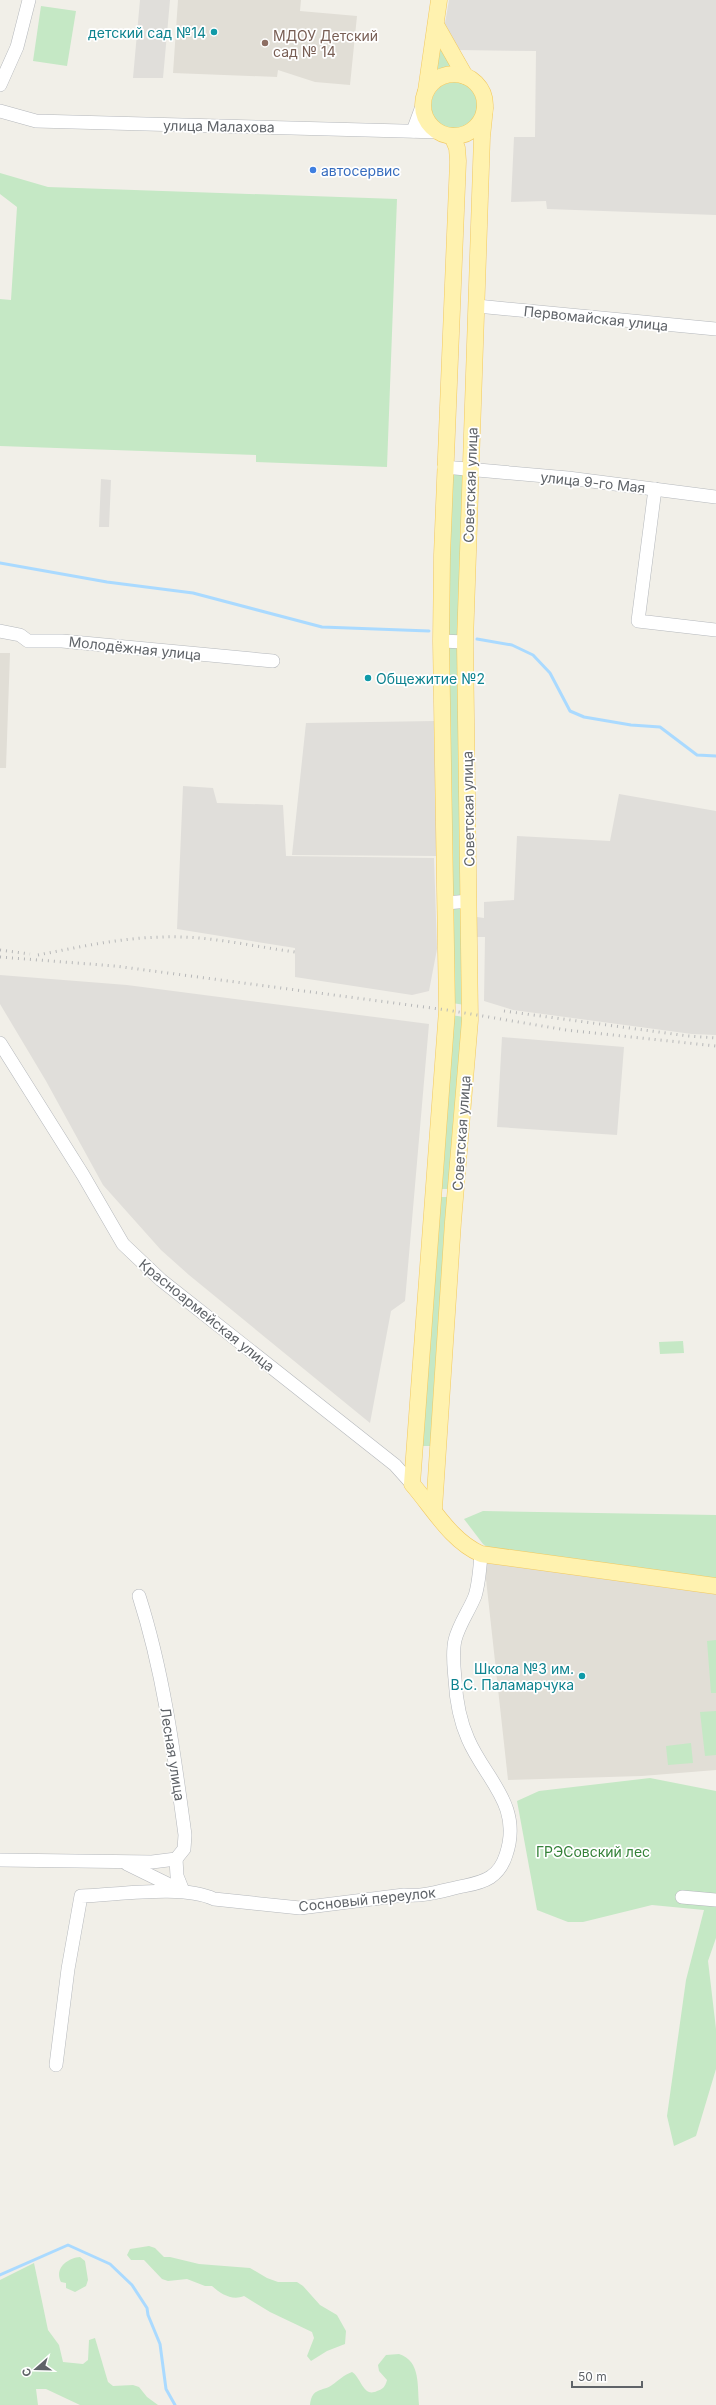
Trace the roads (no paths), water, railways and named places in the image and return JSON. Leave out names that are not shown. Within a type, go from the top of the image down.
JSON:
[{"type":"main road","points":[[436,25],[440,0]]},
{"type":"main road","name":"Советская улица","points":[[434,1509],[453,1222],[470,1020],[465,642],[482,137],[485,108],[482,91],[473,80],[465,76],[436,25]]},
{"type":"main road","name":"Советская улица","points":[[412,1484],[447,1010],[441,641],[444,467],[458,161],[457,148],[446,134],[432,127],[426,117],[425,96],[436,25]]},
{"type":"main road","points":[[425,96],[441,76],[450,74],[465,76]]},
{"type":"main road","points":[[446,134],[471,131],[480,121],[485,108]]},
{"type":"main road","name":"Красноармейская улица","points":[[412,1484],[462,1542],[481,1554]]},
{"type":"main road","points":[[481,1554],[716,1586]]},
{"type":"street","points":[[0,85],[17,47],[29,0]]},
{"type":"street","points":[[414,131],[425,96]]},
{"type":"street","name":"улица Малахова","points":[[0,111],[36,121],[414,131],[446,134]]},
{"type":"street","name":"Первомайская улица","points":[[477,306],[716,329]]},
{"type":"street","name":"улица 9-го Мая","points":[[444,467],[568,478],[716,497]]},
{"type":"street","points":[[656,489],[638,620],[716,630]]},
{"type":"street","name":"Молодёжная улица","points":[[0,631],[20,635],[28,641],[62,641],[273,661]]},
{"type":"street","points":[[441,641],[465,642]]},
{"type":"street","points":[[446,903],[469,901]]},
{"type":"street","name":"Красноармейская улица","points":[[0,1043],[123,1244],[161,1280],[395,1465],[412,1484]]},
{"type":"street","name":"Сосновый переулок","points":[[56,2065],[68,1969],[81,1896],[183,1891],[204,1894],[214,1899],[286,1907],[320,1906],[404,1895],[415,1896],[476,1884],[487,1881],[496,1874],[504,1863],[510,1830],[506,1804],[468,1740],[463,1724],[455,1681],[455,1640],[475,1596],[481,1554]]},
{"type":"street","name":"Лесная улица","points":[[139,1596],[154,1642],[168,1713],[185,1835],[184,1849],[176,1859]]},
{"type":"street","points":[[0,1860],[152,1862],[176,1859],[177,1876],[183,1891]]},
{"type":"street","points":[[123,1862],[183,1891]]},
{"type":"street","points":[[682,1897],[716,1900]]},
{"type":"waterway","points":[[0,563],[107,582],[193,593],[322,627],[429,631]]},
{"type":"waterway","points":[[477,639],[512,645],[533,655],[550,673],[570,711],[584,717],[631,725],[660,727],[697,755],[716,756]]},
{"type":"waterway","points":[[0,2275],[68,2245],[110,2264],[132,2285],[147,2308],[148,2315],[160,2344],[166,2389],[175,2405]]},
{"type":"railway","points":[[38,955],[115,941],[162,937],[211,939],[295,952]]},
{"type":"railway","points":[[0,950],[30,954]]},
{"type":"railway","points":[[0,957],[115,966],[447,1010],[566,1030],[716,1046]]},
{"type":"railway","points":[[504,1011],[688,1036],[716,1038]]},
{"type":"place","name":"детский сад №14","points":[[214,32]]},
{"type":"place","name":"МДОУ Детский сад № 14","points":[[265,43]]},
{"type":"place","name":"автосервис","points":[[313,170]]},
{"type":"place","name":"Общежитие №2","points":[[368,678]]},
{"type":"place","name":"Школа №3 им. В.С. Паламарчука","points":[[582,1676]]},
{"type":"park label","name":"ГРЭСовский лес","points":[[593,1851]]}]
